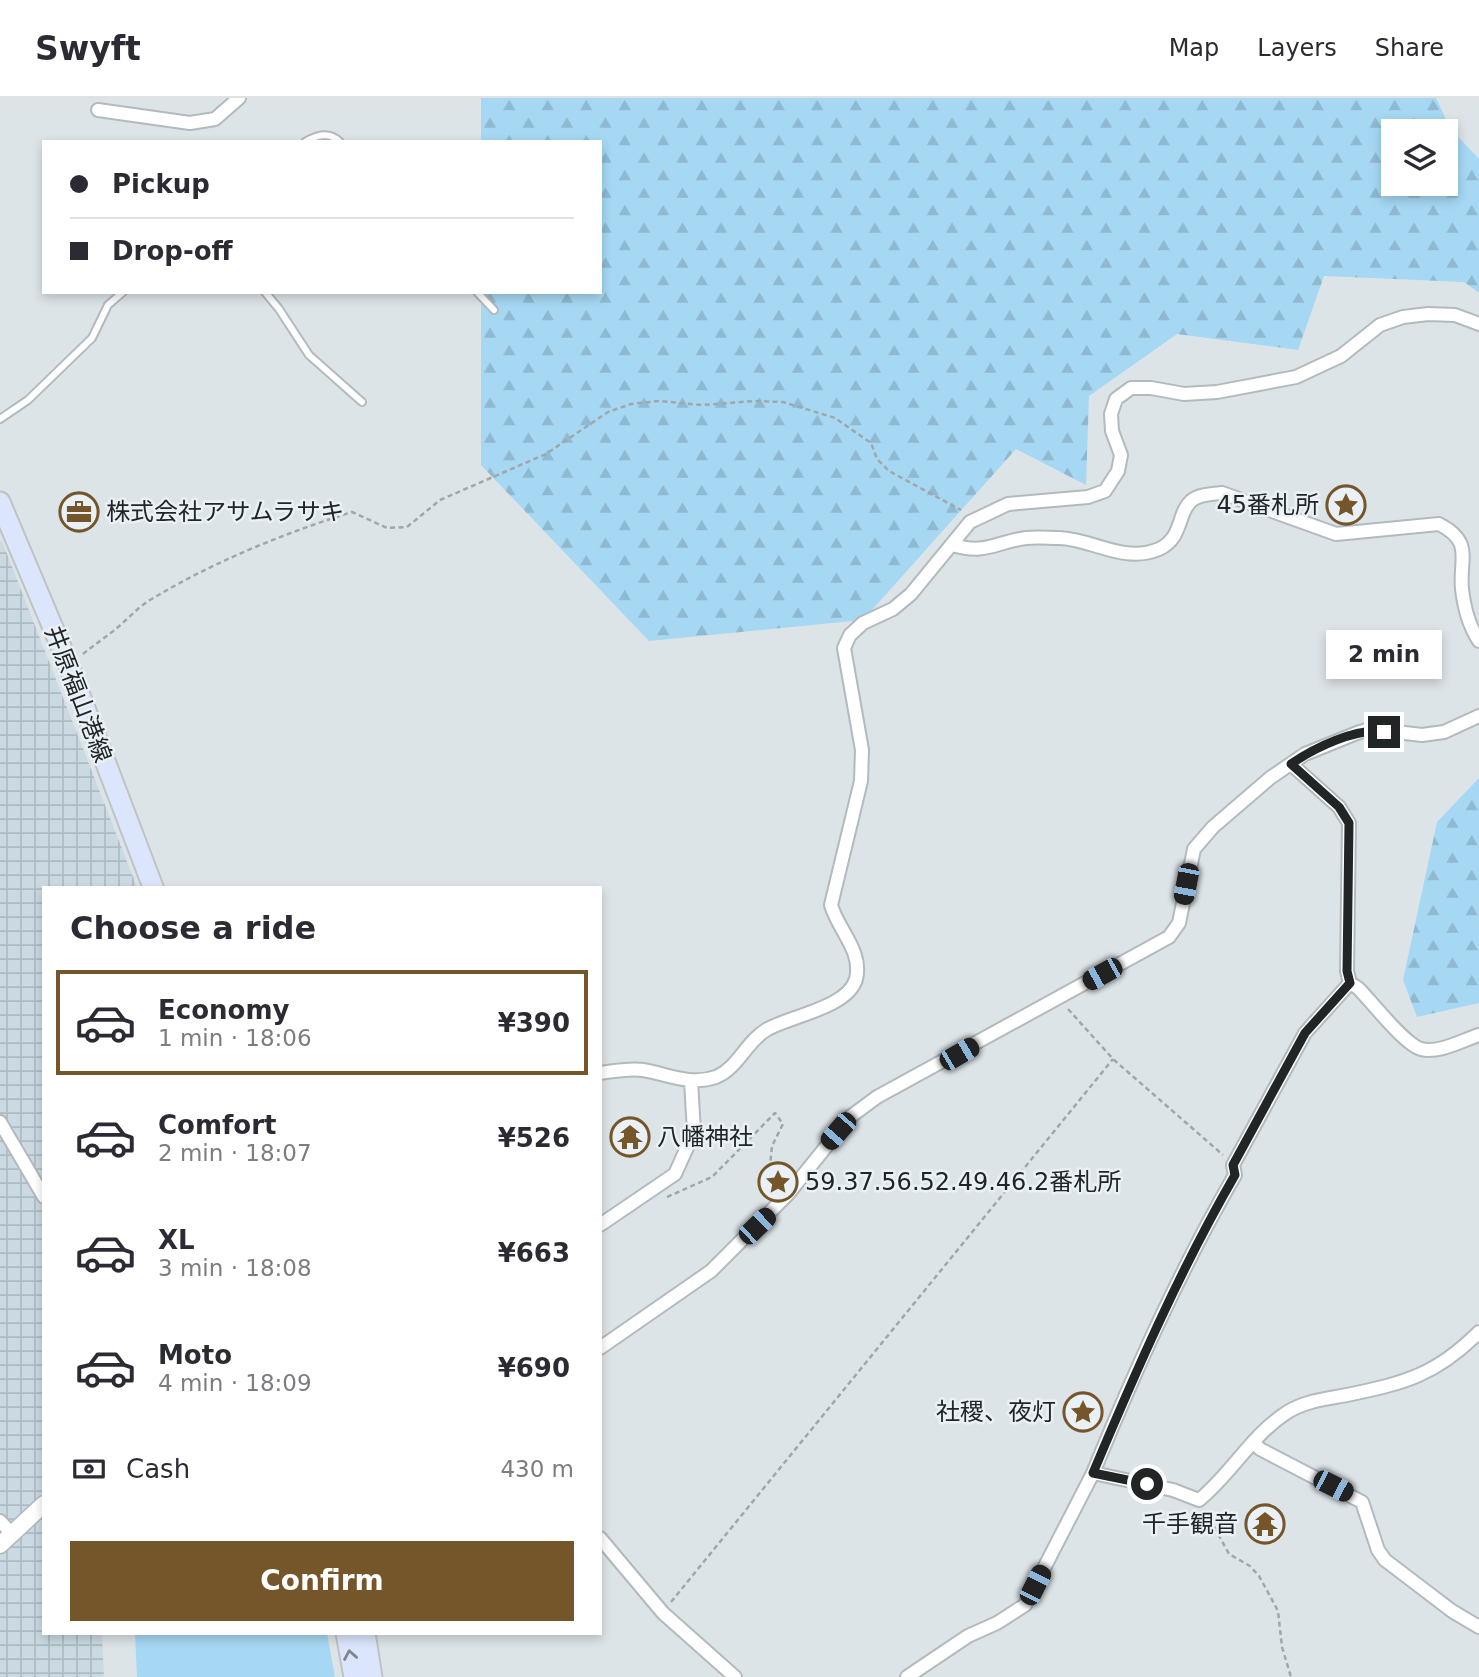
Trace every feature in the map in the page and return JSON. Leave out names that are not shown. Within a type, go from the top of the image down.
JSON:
[{"type":"main road","name":"井原福山港線","points":[[0,502],[67,661],[153,886]]},
{"type":"main road","points":[[346,1635],[354,1677]]},
{"type":"main road","points":[[365,1635],[372,1677]]},
{"type":"street","points":[[98,110],[190,123],[215,119],[239,98]]},
{"type":"street","points":[[602,1073],[640,1069],[691,1081],[716,1077],[731,1067],[766,1030],[839,1000],[850,992],[856,979],[854,950],[834,916],[831,905],[860,781],[862,750],[844,648],[850,635],[863,623],[893,609],[911,594],[970,522],[1008,504],[1088,497],[1105,491],[1118,471],[1121,455],[1112,431],[1111,414],[1116,399],[1131,388],[1151,388],[1184,394],[1217,392],[1296,377],[1341,356],[1380,324],[1403,317],[1428,313],[1455,315],[1479,324]]},
{"type":"street","points":[[953,545],[980,550],[1026,538],[1062,538],[1127,554],[1143,554],[1167,545],[1190,502],[1203,495],[1222,493],[1336,534],[1439,524],[1452,531],[1460,541],[1464,556],[1462,587],[1465,606],[1479,641]]},
{"type":"street","points":[[602,1347],[711,1271],[775,1209],[850,1117],[877,1097],[1169,937],[1179,923],[1194,849],[1222,819],[1270,778],[1306,754],[1370,729],[1422,735],[1444,732],[1479,716]]},
{"type":"street","points":[[1291,764],[1339,807],[1349,823],[1347,971],[1350,983],[1358,988],[1407,1040],[1422,1049],[1438,1048],[1479,1035]]},
{"type":"street","points":[[906,1677],[968,1636],[997,1623],[1025,1605],[1093,1473],[1132,1380],[1189,1259],[1235,1175],[1233,1165],[1305,1033],[1350,983]]},
{"type":"street","points":[[602,1224],[675,1174],[694,1132],[691,1081]]},
{"type":"street","points":[[0,1122],[42,1194]]},
{"type":"street","points":[[1093,1473],[1173,1490],[1199,1500],[1253,1442],[1286,1413],[1306,1403],[1392,1386],[1437,1368],[1479,1332]]},
{"type":"street","points":[[1253,1442],[1260,1449],[1362,1502],[1378,1550],[1385,1560],[1452,1611],[1479,1627]]},
{"type":"street","points":[[0,1521],[6,1540],[42,1506]]},
{"type":"street","points":[[602,1540],[663,1613],[735,1677]]},
{"type":"lane","points":[[310,140],[324,134],[338,140]]},
{"type":"lane","points":[[0,419],[28,400],[92,338],[108,305],[121,294]]},
{"type":"lane","points":[[267,294],[309,355],[362,402]]},
{"type":"lane","points":[[479,294],[494,310]]},
{"type":"path","points":[[67,661],[82,654],[148,601],[260,544],[352,512],[387,528],[407,527],[440,500],[546,454],[608,412],[631,404],[659,401],[702,405],[783,402],[835,418],[871,443],[877,459],[889,471],[958,508],[970,522]]},
{"type":"path","points":[[1058,998],[1113,1059],[1233,1165]]},
{"type":"path","points":[[663,1613],[1113,1059]]},
{"type":"path","points":[[662,1199],[712,1177],[775,1113],[783,1124],[772,1146],[767,1197],[775,1209]]},
{"type":"path","points":[[1199,1500],[1229,1554],[1250,1566],[1259,1576],[1278,1611],[1282,1647],[1291,1677]]},
{"type":"shaded area","points":[[2,541],[137,886],[42,886],[42,1635],[102,1635],[104,1677],[0,1677]]},
{"type":"green space","points":[[481,98],[1436,98],[1446,119],[1381,119],[1381,196],[1458,196],[1458,137],[1479,159],[1479,293],[1464,282],[1324,276],[1298,350],[1177,334],[1089,396],[1086,485],[1016,449],[863,620],[649,641],[481,465],[481,294],[602,294],[602,140],[481,140]]},
{"type":"green space","points":[[1479,778],[1479,1003],[1417,1017],[1403,980],[1437,822]]},
{"type":"green space","points":[[135,1635],[327,1635],[335,1677],[137,1677]]},
{"type":"place","name":"45番札所","points":[[1346,505]]},
{"type":"place","name":"株式会社アサムラサキ","points":[[79,512]]},
{"type":"place","name":"八幡神社","points":[[630,1137]]},
{"type":"place","name":"59.37.56.52.49.46.2番札所","points":[[778,1182]]},
{"type":"place","name":"社稷、夜灯","points":[[1083,1412]]},
{"type":"place","name":"千手観音","points":[[1265,1524]]},
{"type":"route","points":[[1147,1484],[1093,1473],[1132,1380],[1189,1259],[1235,1175],[1233,1165],[1305,1033],[1350,983],[1347,971],[1349,823],[1339,807],[1291,764],[1306,754],[1357,733],[1370,729],[1384,732]]}]
